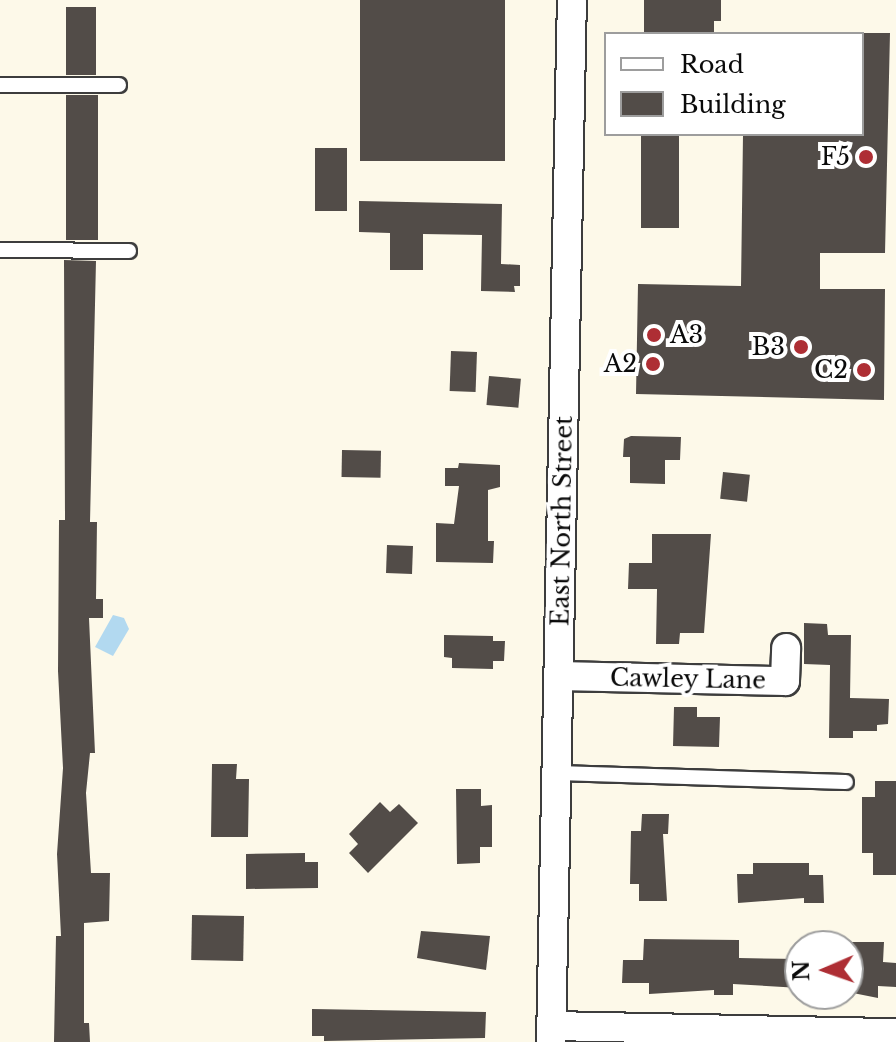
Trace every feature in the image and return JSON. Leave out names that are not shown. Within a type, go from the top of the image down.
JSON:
[{"type":"street","name":"East North Street","points":[[552,1034],[572,0]]},
{"type":"street","name":"Cawley Lane","points":[[559,676],[785,681],[786,648]]},
{"type":"street","points":[[552,1034],[896,1033]]},
{"type":"lane","points":[[0,85],[119,85]]},
{"type":"lane","points":[[0,250],[129,251]]},
{"type":"lane","points":[[557,773],[846,782]]},
{"type":"water","points":[[113,615],[124,618],[129,629],[113,656],[95,647]]},
{"type":"building","points":[[360,0],[505,0],[505,161],[360,161]]},
{"type":"building","points":[[644,0],[721,0],[721,21],[714,21],[714,32],[644,32]]},
{"type":"building","points":[[66,7],[96,7],[96,75],[66,75]]},
{"type":"building","points":[[864,33],[890,33],[885,253],[820,253],[820,289],[885,289],[884,400],[636,394],[638,284],[741,286],[743,136],[864,136]]},
{"type":"building","points":[[66,95],[98,95],[98,240],[66,240]]},
{"type":"building","points":[[641,136],[679,136],[679,228],[641,228]]},
{"type":"building","points":[[315,148],[347,148],[347,211],[315,211]]},
{"type":"building","points":[[359,201],[502,204],[501,264],[520,265],[520,286],[514,286],[515,292],[481,291],[482,235],[423,234],[423,270],[390,270],[390,233],[359,232]]},
{"type":"building","points":[[64,260],[96,261],[90,522],[97,522],[96,599],[103,599],[103,618],[89,618],[95,753],[90,753],[86,793],[91,873],[110,873],[109,921],[84,923],[84,1023],[89,1023],[90,1042],[54,1042],[56,936],[61,936],[57,854],[63,768],[58,671],[59,520],[65,520]]},
{"type":"building","points":[[451,351],[477,352],[476,392],[450,391]]},
{"type":"building","points":[[489,376],[521,379],[518,408],[486,405]]},
{"type":"building","points":[[631,436],[681,437],[680,460],[665,460],[665,484],[630,483],[630,457],[623,457],[624,439]]},
{"type":"building","points":[[342,450],[381,451],[381,478],[342,477]]},
{"type":"building","points":[[459,463],[500,465],[500,487],[488,490],[488,541],[494,541],[493,563],[436,562],[436,523],[454,524],[459,486],[445,486],[445,468],[458,468]]},
{"type":"building","points":[[723,472],[750,475],[747,502],[720,499]]},
{"type":"building","points":[[652,534],[711,534],[704,633],[680,633],[679,644],[656,644],[657,589],[628,589],[629,563],[652,563]]},
{"type":"building","points":[[387,545],[413,546],[412,574],[386,573]]},
{"type":"building","points":[[804,623],[827,624],[828,635],[851,635],[850,698],[889,699],[888,724],[877,725],[877,731],[853,731],[853,738],[829,738],[830,665],[804,664]]},
{"type":"building","points":[[444,635],[493,636],[493,641],[505,641],[504,661],[493,661],[493,669],[452,668],[452,658],[444,657]]},
{"type":"building","points":[[674,707],[697,707],[697,717],[720,717],[719,747],[673,746]]},
{"type":"building","points":[[212,764],[237,764],[236,779],[249,779],[248,837],[211,837]]},
{"type":"building","points":[[875,781],[896,781],[896,875],[873,875],[873,853],[862,853],[862,797],[875,797]]},
{"type":"building","points":[[456,789],[481,789],[481,806],[492,805],[492,847],[480,847],[480,863],[457,864]]},
{"type":"building","points":[[380,802],[390,812],[399,804],[418,823],[368,873],[349,853],[358,844],[349,834]]},
{"type":"building","points":[[642,814],[669,814],[668,834],[663,834],[667,901],[639,901],[639,884],[630,884],[631,831],[641,831]]},
{"type":"building","points":[[305,853],[305,862],[318,862],[318,888],[246,889],[246,854]]},
{"type":"building","points":[[753,863],[809,863],[809,875],[823,875],[824,903],[804,903],[804,898],[738,903],[737,874],[753,874]]},
{"type":"building","points":[[192,915],[244,916],[243,961],[191,960]]},
{"type":"building","points":[[421,931],[490,936],[486,970],[417,958]]},
{"type":"building","points":[[644,939],[739,940],[739,958],[784,959],[784,987],[733,984],[733,995],[714,995],[714,990],[649,994],[649,983],[622,983],[623,960],[643,960]]},
{"type":"building","points":[[864,942],[884,942],[883,962],[896,963],[896,987],[878,986],[878,998],[864,995]]},
{"type":"building","points":[[312,1009],[486,1012],[485,1038],[324,1041],[324,1036],[312,1036]]},
{"type":"place","name":"F5","points":[[866,157]]},
{"type":"place","name":"A3","points":[[654,335]]},
{"type":"place","name":"B3","points":[[801,347]]},
{"type":"place","name":"A2","points":[[653,364]]},
{"type":"place","name":"C2","points":[[864,370]]}]
